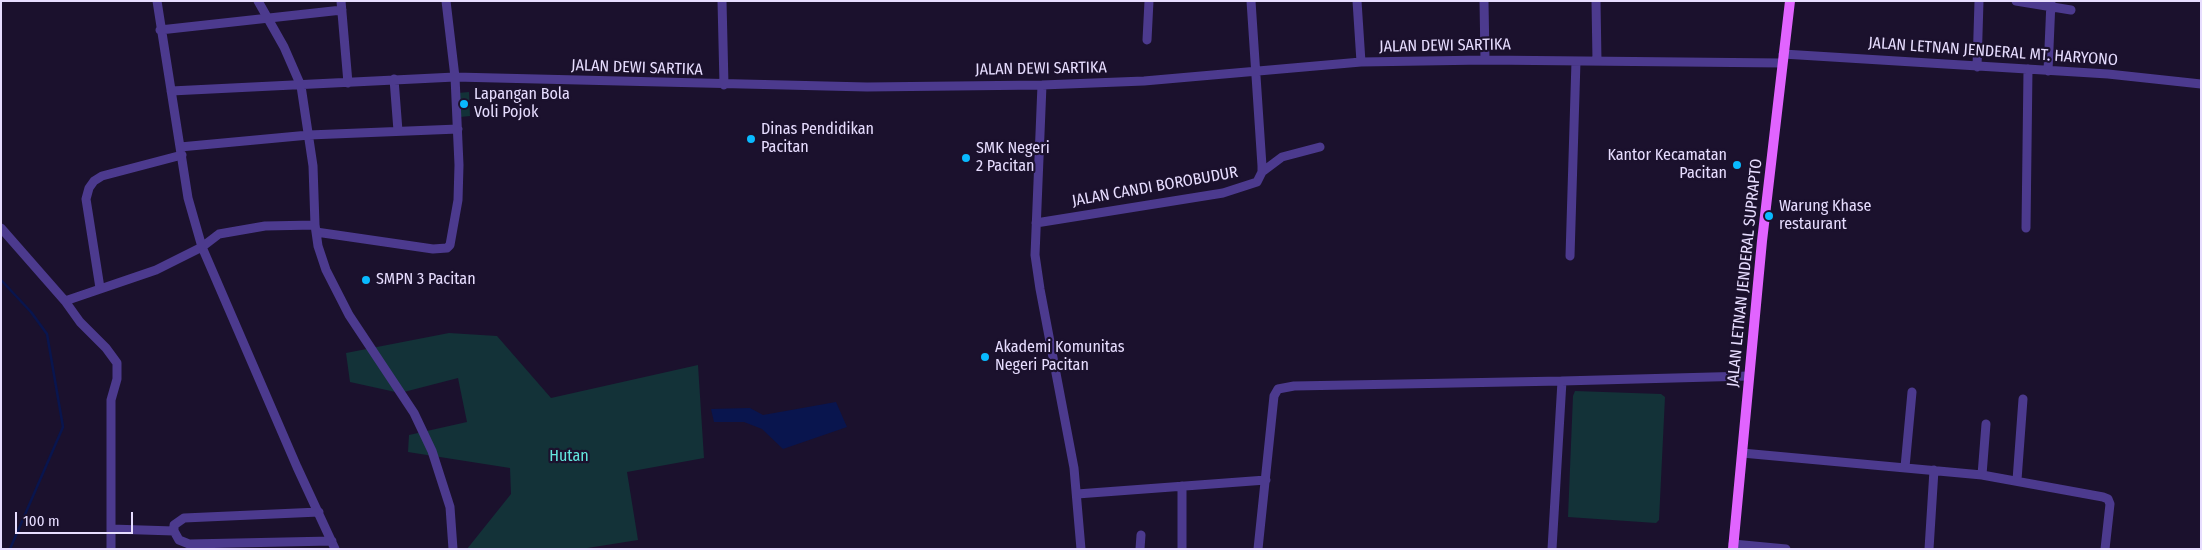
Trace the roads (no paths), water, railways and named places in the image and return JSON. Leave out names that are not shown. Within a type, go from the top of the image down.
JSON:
[{"type":"main road","name":"JALAN LETNAN JENDERAL SUPRAPTO","points":[[1733,546],[1782,59],[1790,1]]},
{"type":"street","points":[[157,1],[160,30],[188,198],[202,247],[297,467],[319,512],[333,545],[189,544],[179,540],[174,531],[174,525],[184,518],[319,512]]},
{"type":"street","points":[[258,1],[300,86],[310,135],[318,246],[326,270],[349,315],[414,413],[432,451],[450,507],[453,549]]},
{"type":"street","points":[[65,301],[156,270],[202,247],[219,234],[265,226],[316,228],[433,249],[447,248],[453,238],[458,200],[458,129],[455,77],[446,1]]},
{"type":"street","points":[[722,1],[724,85]]},
{"type":"street","points":[[1147,40],[1149,1]]},
{"type":"street","name":"JALAN CANDI BOROBUDUR","points":[[1036,223],[1224,193],[1257,182],[1262,172],[1251,1]]},
{"type":"street","points":[[1357,1],[1361,62]]},
{"type":"street","points":[[1484,1],[1485,60]]},
{"type":"street","points":[[1596,1],[1597,61]]},
{"type":"street","points":[[1977,68],[1979,1]]},
{"type":"street","points":[[2016,1],[2050,4],[2071,10]]},
{"type":"street","points":[[2048,71],[2050,4]]},
{"type":"street","points":[[160,30],[268,18],[342,6],[348,82]]},
{"type":"street","name":"JALAN DEWI SARTIKA","points":[[170,92],[455,77],[867,87],[1042,85],[1144,81],[1255,73],[1361,62],[1782,59]]},
{"type":"street","name":"JALAN LETNAN JENDERAL MT. HARYONO","points":[[1782,59],[2048,71],[2170,79],[2201,84]]},
{"type":"street","points":[[1570,256],[1576,61]]},
{"type":"street","points":[[2026,228],[2028,70]]},
{"type":"street","points":[[394,79],[398,131]]},
{"type":"street","points":[[1042,85],[1036,255],[1040,289],[1068,430],[1077,494],[1081,549]]},
{"type":"street","points":[[100,288],[86,199],[89,188],[94,181],[102,176],[181,151],[310,135],[458,129]]},
{"type":"street","points":[[1262,172],[1282,157],[1320,147]]},
{"type":"street","points":[[1,228],[65,301],[80,322],[106,348],[117,364],[117,379],[110,400],[111,549]]},
{"type":"street","points":[[1258,549],[1274,396],[1278,389],[1294,386],[1749,376]]},
{"type":"street","points":[[1552,549],[1562,381]]},
{"type":"street","points":[[1905,466],[1912,392]]},
{"type":"street","points":[[2017,480],[2023,399]]},
{"type":"street","points":[[1982,475],[1986,424]]},
{"type":"street","points":[[1742,452],[1905,466],[1982,475],[2017,480],[2108,499],[2110,504],[2104,549]]},
{"type":"street","points":[[1929,549],[1934,470]]},
{"type":"street","points":[[1077,494],[1266,480]]},
{"type":"street","points":[[1182,486],[1182,549]]},
{"type":"street","points":[[112,529],[174,531]]},
{"type":"street","points":[[1140,535],[1140,549]]},
{"type":"street","points":[[1733,546],[1786,549]]},
{"type":"waterway","points":[[1,280],[31,312],[47,334],[63,427],[10,549]]},
{"type":"place","name":"Lapangan Bola Voli Pojok","points":[[464,104]]},
{"type":"place","name":"Dinas Pendidikan Pacitan","points":[[751,139]]},
{"type":"place","name":"SMK Negeri 2 Pacitan","points":[[966,158]]},
{"type":"place","name":"Kantor Kecamatan Pacitan","points":[[1737,165]]},
{"type":"place","name":"Warung Khase restaurant","points":[[1769,216]]},
{"type":"place","name":"SMPN 3 Pacitan","points":[[366,280]]},
{"type":"place","name":"Akademi Komunitas Negeri Pacitan","points":[[985,357]]},
{"type":"park label","name":"Hutan","points":[[569,457]]}]
